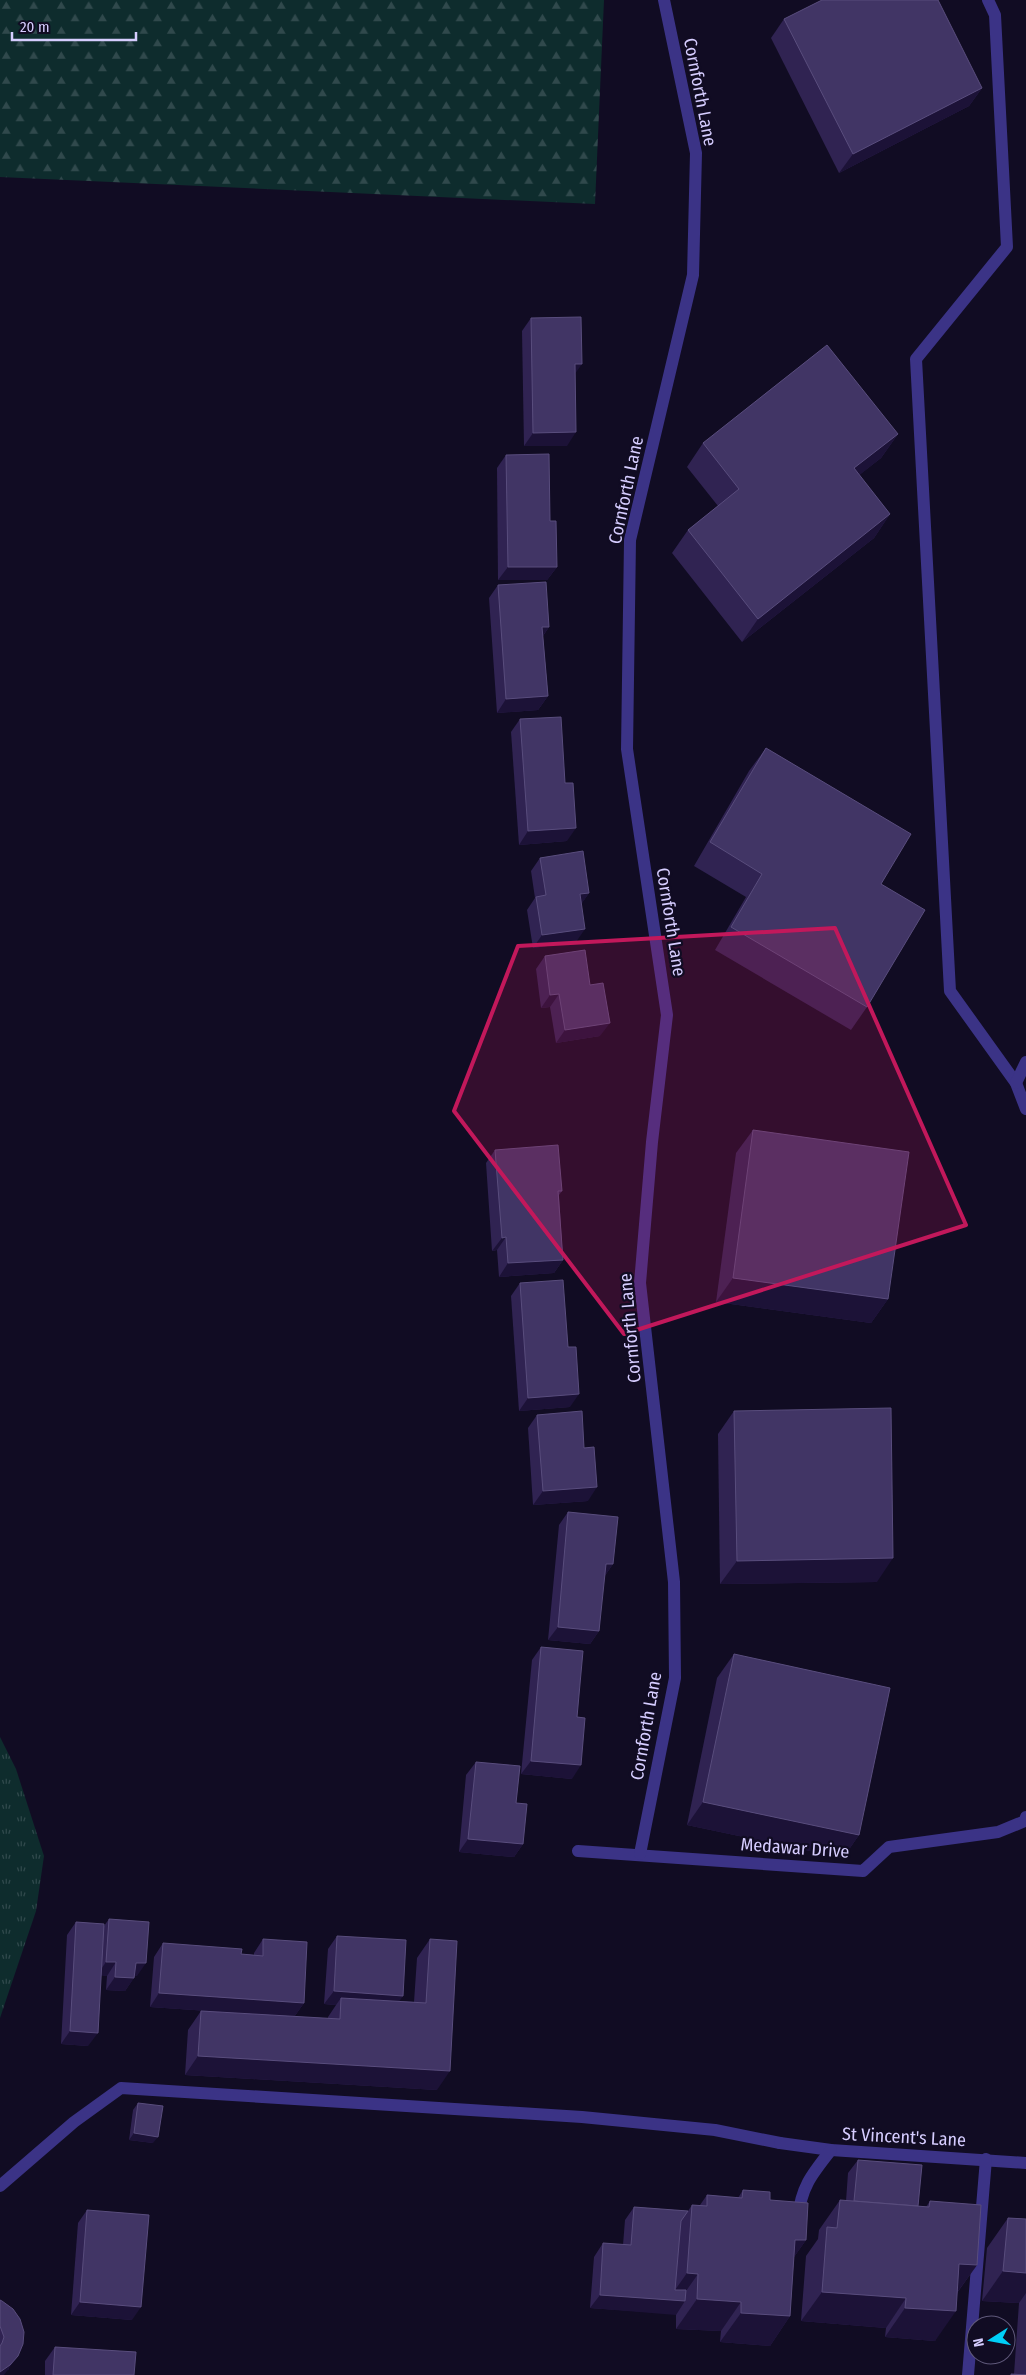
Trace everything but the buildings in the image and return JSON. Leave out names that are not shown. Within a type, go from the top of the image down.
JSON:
[{"type":"street","name":"Cornforth Lane","points":[[640,1854],[675,1678],[674,1591],[653,1381],[640,1283],[652,1142],[668,1015],[627,749],[630,540],[693,275],[696,152],[664,0]]},
{"type":"street","points":[[988,0],[995,15],[1007,247],[916,359],[950,991],[1016,1083],[1026,1109]]},
{"type":"street","points":[[1016,1083],[1026,1062]]},
{"type":"street","name":"Medawar Drive","points":[[578,1851],[863,1870],[889,1847],[998,1832],[1025,1821],[1026,1817]]},
{"type":"street","name":"St Vincent's Lane","points":[[0,2186],[74,2122],[121,2088],[582,2117],[715,2130],[780,2144],[831,2150],[1026,2163]]},
{"type":"street","points":[[797,2233],[800,2199],[811,2176],[831,2150]]},
{"type":"street","points":[[968,2375],[986,2159]]},
{"type":"highlighted area","points":[[835,928],[966,1225],[624,1334],[454,1111],[518,946]]},
{"type":"green space","points":[[0,0],[604,0],[595,204],[0,177]]},
{"type":"green space","points":[[0,1737],[16,1769],[44,1856],[36,1911],[0,2018]]}]
